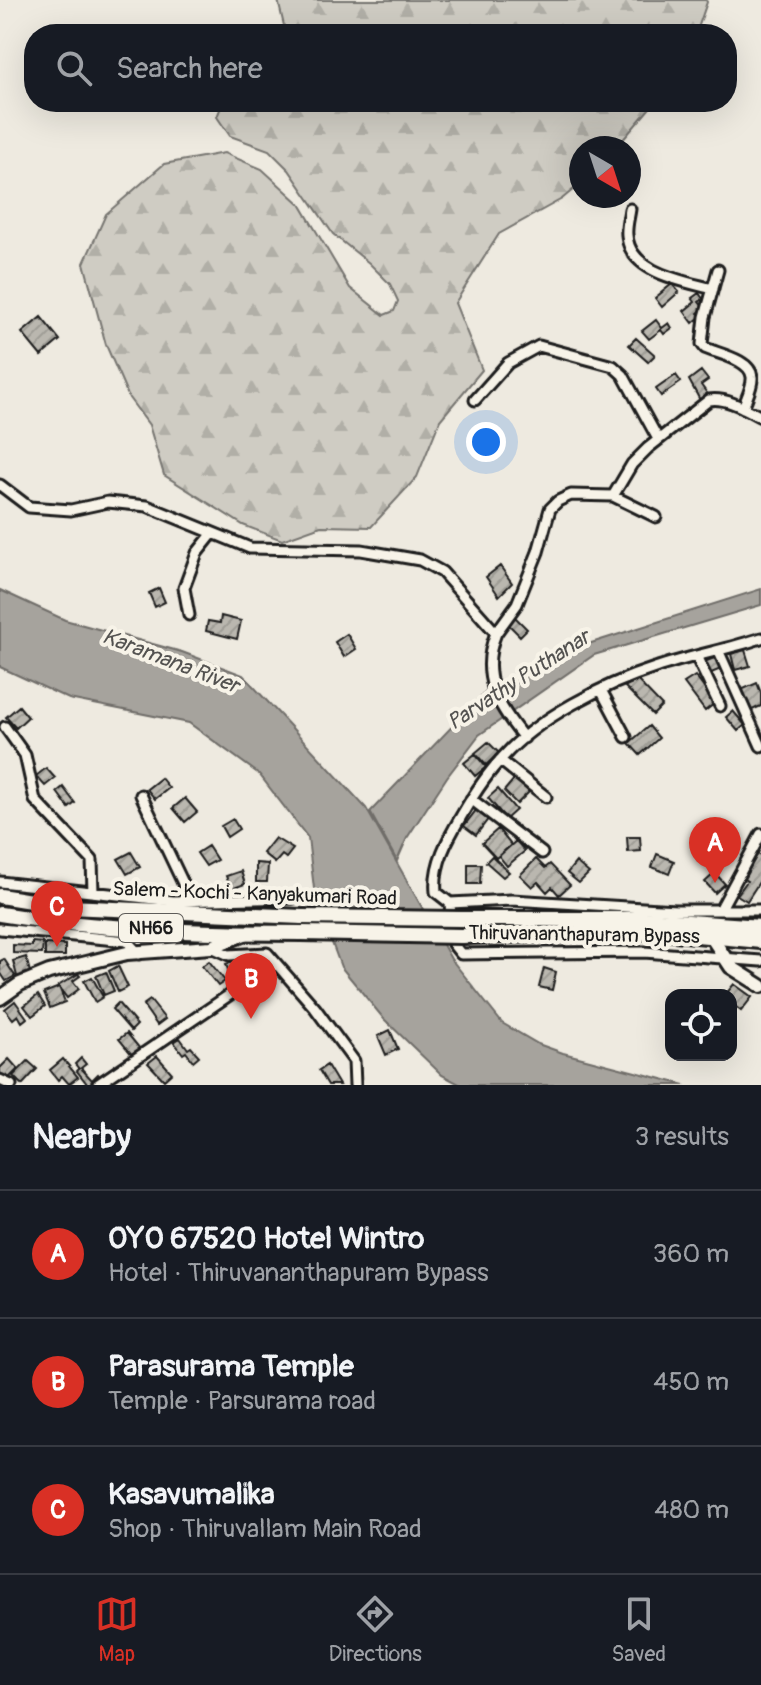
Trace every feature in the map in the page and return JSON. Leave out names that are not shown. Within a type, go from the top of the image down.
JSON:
[{"type":"highway","name":"Salem - Kochi - Kanyakumari Road","points":[[0,896],[68,907],[302,917],[461,919]]},
{"type":"highway","name":"Salem - Kochi - Kanyakumari Road","points":[[0,914],[62,924],[246,933],[461,936]]},
{"type":"highway","name":"Thiruvananthapuram Bypass","points":[[461,919],[645,919],[761,927]]},
{"type":"highway","name":"Thiruvananthapuram Bypass","points":[[461,936],[654,931],[761,941]]},
{"type":"main road","points":[[0,998],[20,984],[49,972],[127,953],[211,947],[246,933]]},
{"type":"main road","points":[[712,938],[731,967],[761,986]]},
{"type":"street","points":[[630,209],[627,234],[629,245],[638,257],[661,274],[713,289]]},
{"type":"street","points":[[718,270],[702,344],[746,366],[751,373],[753,380],[743,408]]},
{"type":"street","points":[[475,400],[508,363],[539,346],[613,366],[628,382],[658,439]]},
{"type":"street","points":[[613,496],[632,464],[658,439],[709,400],[716,399],[761,417]]},
{"type":"street","points":[[0,485],[29,507],[71,510],[108,502],[147,506],[250,548],[361,550],[420,560],[442,572],[496,633]]},
{"type":"street","points":[[524,738],[510,721],[492,684],[489,652],[496,633],[522,592],[550,509],[571,495],[613,496],[656,517]]},
{"type":"street","points":[[189,615],[184,588],[197,553],[213,533]]},
{"type":"street","points":[[542,853],[471,799],[500,760],[524,738],[601,690],[655,668],[761,638]]},
{"type":"street","points":[[719,652],[761,746]]},
{"type":"street","points":[[697,658],[720,706]]},
{"type":"street","points":[[601,690],[626,737]]},
{"type":"street","points":[[5,727],[25,755],[35,800],[92,860],[93,892]]},
{"type":"street","points":[[500,760],[546,797]]},
{"type":"street","points":[[141,795],[191,900]]},
{"type":"street","name":"Thiruvananthapuram Bypass","points":[[471,799],[449,836],[438,865],[436,892],[450,903],[512,900],[761,910]]},
{"type":"street","points":[[720,910],[761,834]]},
{"type":"street","points":[[0,882],[191,900],[293,898]]},
{"type":"street","name":"Thiruvananthapuram Bypass","points":[[450,903],[453,944],[461,954],[644,952],[761,961]]},
{"type":"street","points":[[0,929],[127,941],[139,954]]},
{"type":"street","points":[[211,947],[229,955],[267,953],[315,1008],[354,1061],[355,1085]]},
{"type":"street","points":[[97,1085],[275,964]]},
{"type":"street","points":[[0,1080],[11,1085]]},
{"type":"green space","points":[[278,0],[707,2],[699,24],[284,24]]},
{"type":"green space","points":[[219,112],[647,112],[626,136],[569,136],[569,193],[499,234],[455,303],[482,370],[440,420],[417,477],[371,527],[321,526],[282,540],[243,525],[164,475],[149,425],[129,398],[106,345],[84,263],[106,214],[164,164],[224,153],[262,169],[300,204],[350,288],[384,315],[394,311],[398,301],[390,284],[333,234],[289,170],[269,150],[230,136],[217,117]]},
{"type":"water","name":"Parvathy Puthanar","points":[[761,589],[761,605],[594,655],[479,735],[407,838],[397,861],[370,812],[487,690],[566,651]]},
{"type":"water","name":"Karamana River","points":[[0,590],[65,620],[182,652],[243,675],[366,808],[451,959],[502,1023],[538,1044],[563,1053],[685,1085],[461,1085],[442,1075],[384,1019],[341,967],[315,897],[308,838],[259,774],[189,723],[69,699],[0,667]]},
{"type":"building","points":[[672,284],[679,292],[662,307],[655,298]]},
{"type":"building","points":[[699,293],[703,299],[699,302],[704,308],[693,323],[684,311],[695,302],[692,298]]},
{"type":"building","points":[[41,317],[60,340],[41,356],[22,333]]},
{"type":"building","points":[[656,320],[662,328],[669,323],[672,328],[664,334],[661,330],[649,339],[642,331]]},
{"type":"building","points":[[636,338],[655,355],[648,362],[629,345]]},
{"type":"building","points":[[701,371],[708,380],[701,385],[709,396],[701,402],[689,380]]},
{"type":"building","points":[[676,375],[681,382],[661,396],[656,389]]},
{"type":"building","points":[[500,566],[512,583],[499,596],[486,577]]},
{"type":"building","points":[[159,588],[165,602],[155,607],[149,593]]},
{"type":"building","points":[[221,616],[241,621],[237,639],[206,631],[208,621],[220,623]]},
{"type":"building","points":[[515,617],[527,629],[520,636],[508,624]]},
{"type":"building","points":[[347,634],[356,649],[344,657],[335,642]]},
{"type":"building","points":[[745,650],[750,666],[735,670],[731,654]]},
{"type":"building","points":[[717,657],[721,669],[709,674],[704,662]]},
{"type":"building","points":[[695,676],[715,703],[705,711],[684,683]]},
{"type":"building","points":[[635,678],[662,706],[653,715],[625,687]]},
{"type":"building","points":[[757,683],[761,706],[750,711],[741,690]]},
{"type":"building","points":[[19,706],[28,717],[16,728],[6,717]]},
{"type":"building","points":[[733,711],[745,725],[738,731],[726,717]]},
{"type":"building","points":[[649,726],[659,738],[640,755],[629,743]]},
{"type":"building","points":[[488,742],[499,753],[486,765],[475,753]]},
{"type":"building","points":[[475,754],[486,767],[475,776],[464,763]]},
{"type":"building","points":[[46,768],[55,778],[45,786],[36,776]]},
{"type":"building","points":[[161,778],[169,788],[155,799],[147,789]]},
{"type":"building","points":[[515,778],[529,792],[517,804],[504,791]]},
{"type":"building","points":[[63,787],[75,803],[69,808],[57,792]]},
{"type":"building","points":[[498,789],[516,810],[506,819],[488,798]]},
{"type":"building","points":[[185,798],[197,812],[185,822],[173,808]]},
{"type":"building","points":[[477,809],[489,818],[476,835],[464,826]]},
{"type":"building","points":[[233,819],[239,829],[227,837],[221,826]]},
{"type":"building","points":[[498,829],[511,845],[496,858],[482,843]]},
{"type":"building","points":[[627,837],[640,837],[641,851],[628,852]]},
{"type":"building","points":[[275,838],[293,849],[286,858],[282,855],[275,863],[263,853]]},
{"type":"building","points":[[516,841],[525,851],[507,866],[499,856]]},
{"type":"building","points":[[208,846],[217,860],[206,866],[197,853]]},
{"type":"building","points":[[131,852],[140,867],[127,874],[118,859]]},
{"type":"building","points":[[657,854],[674,861],[669,874],[652,867]]},
{"type":"building","points":[[758,854],[761,856],[761,879],[747,901],[737,895],[747,881],[742,878]]},
{"type":"building","points":[[492,856],[509,872],[503,877],[486,862]]},
{"type":"building","points":[[536,859],[545,868],[550,864],[570,885],[559,895],[552,887],[547,892],[538,882],[532,887],[520,875]]},
{"type":"building","points":[[576,862],[589,873],[579,883],[567,873]]},
{"type":"building","points":[[256,863],[268,864],[267,882],[256,882]]},
{"type":"building","points":[[468,864],[481,864],[480,884],[468,884]]},
{"type":"building","points":[[241,871],[245,884],[231,889],[226,876]]},
{"type":"building","points":[[715,873],[725,884],[715,893],[705,882]]},
{"type":"building","points":[[32,942],[43,943],[42,954],[13,953],[13,945],[32,946]]},
{"type":"building","points":[[45,944],[65,945],[65,956],[45,956]]},
{"type":"building","points":[[263,956],[265,965],[240,973],[241,979],[232,982],[226,964]]},
{"type":"building","points":[[26,957],[31,976],[18,980],[13,961]]},
{"type":"building","points":[[4,959],[15,976],[6,981],[0,972],[0,961]]},
{"type":"building","points":[[209,961],[225,981],[218,986],[202,966]]},
{"type":"building","points":[[118,966],[128,987],[118,992],[109,971]]},
{"type":"building","points":[[544,968],[556,972],[552,990],[539,987]]},
{"type":"building","points":[[106,972],[114,991],[104,995],[96,976]]},
{"type":"building","points":[[78,974],[80,976],[73,981],[79,989],[67,998],[58,986]]},
{"type":"building","points":[[92,977],[103,997],[95,1002],[84,981]]},
{"type":"building","points":[[734,984],[752,997],[741,1011],[737,1008],[737,989],[730,989]]},
{"type":"building","points":[[59,987],[65,1002],[50,1008],[44,993]]},
{"type":"building","points":[[38,995],[45,1006],[32,1016],[24,1006]]},
{"type":"building","points":[[150,1000],[165,1019],[157,1025],[143,1005]]},
{"type":"building","points":[[15,1001],[27,1018],[22,1022],[18,1015],[13,1019],[5,1009]]},
{"type":"building","points":[[118,1003],[137,1025],[131,1031],[112,1009]]},
{"type":"building","points":[[390,1030],[398,1049],[386,1055],[378,1036]]},
{"type":"building","points":[[127,1033],[140,1049],[133,1056],[119,1039]]},
{"type":"building","points":[[180,1038],[188,1049],[191,1047],[199,1056],[193,1061],[174,1042]]},
{"type":"building","points":[[157,1056],[172,1073],[164,1080],[148,1063]]},
{"type":"building","points":[[81,1058],[86,1064],[81,1068],[92,1080],[98,1074],[102,1079],[94,1085],[88,1085],[77,1071],[79,1069],[75,1064]]},
{"type":"building","points":[[9,1059],[18,1069],[7,1080],[0,1074],[0,1068]]},
{"type":"building","points":[[63,1059],[78,1077],[69,1084],[62,1076],[58,1080],[50,1070]]},
{"type":"building","points":[[28,1061],[37,1069],[22,1085],[13,1076]]},
{"type":"building","points":[[327,1065],[339,1085],[328,1085],[319,1070]]},
{"type":"place","name":"OYO 67520 Hotel Wintro","points":[[715,883]]},
{"type":"place","name":"Kasavumalika","points":[[57,947]]},
{"type":"place","name":"Parasurama Temple","points":[[251,1019]]}]
